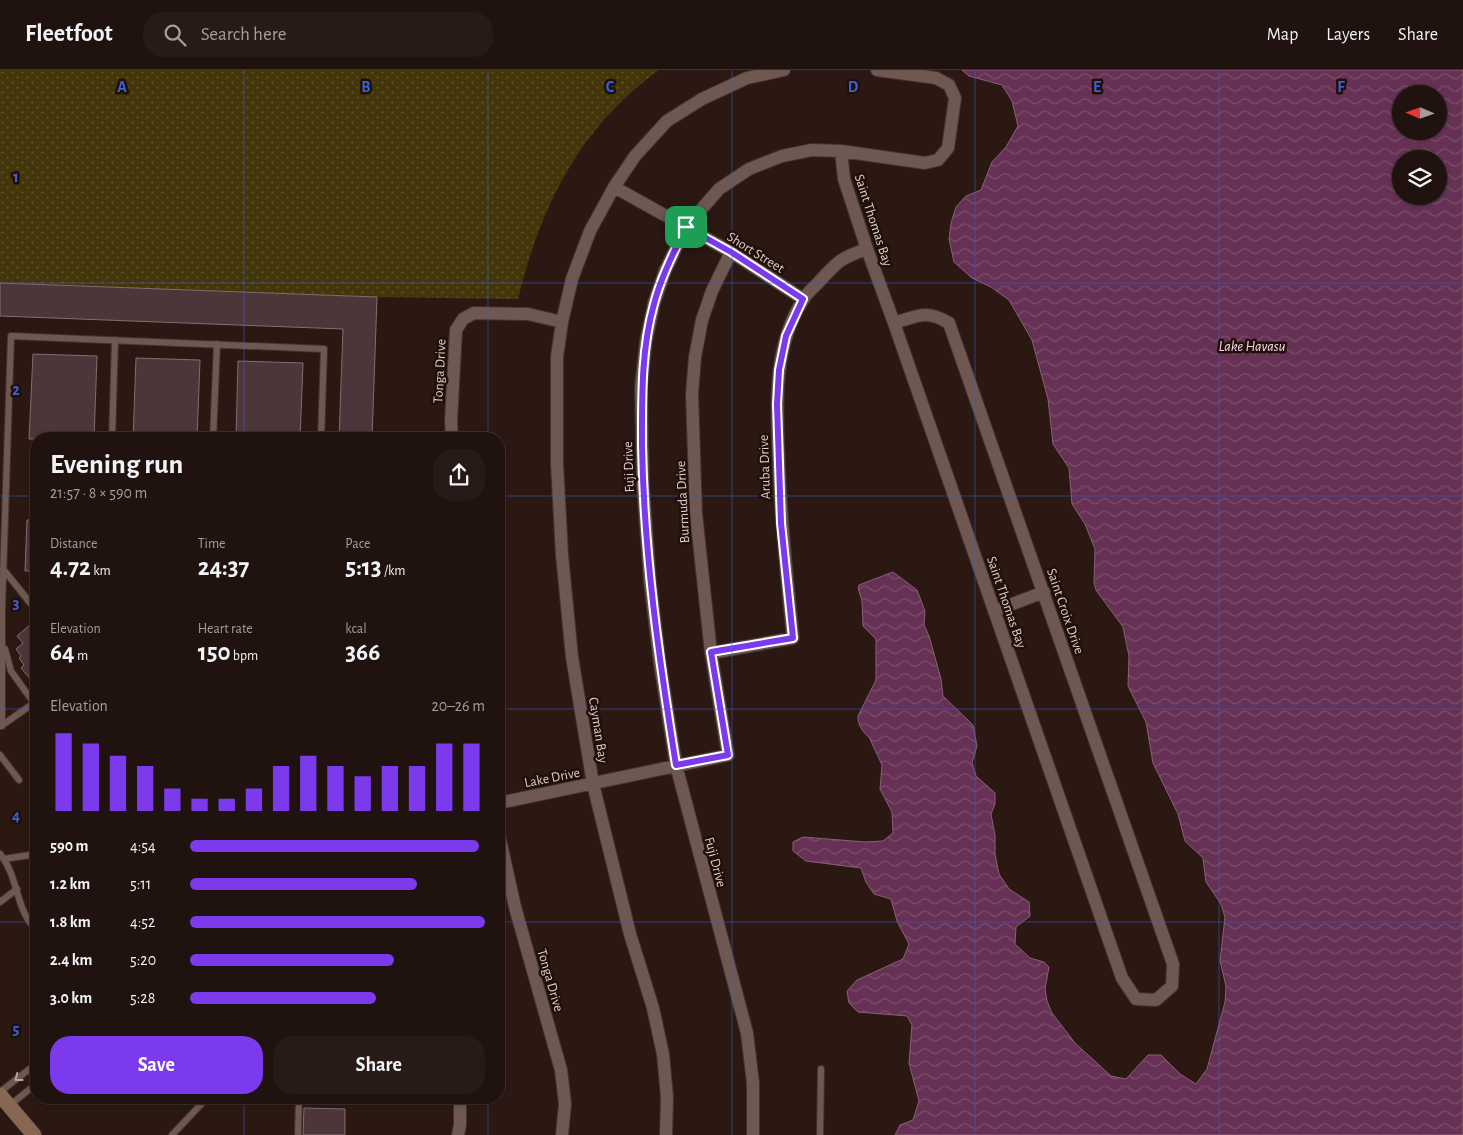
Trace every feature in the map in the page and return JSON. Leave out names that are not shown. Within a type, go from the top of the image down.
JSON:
[{"type":"street","points":[[562,322],[572,279],[590,231],[614,187],[635,156],[667,121],[702,99],[747,78],[784,70]]},
{"type":"street","name":"Fuji Drive","points":[[753,1135],[753,1083],[747,1032],[676,765],[660,664],[650,581],[643,486],[642,387],[646,341],[654,303],[665,271],[686,227],[719,189],[749,170],[782,156],[812,150],[842,151],[925,163],[938,160],[948,148],[955,98],[950,85],[936,78],[877,70]]},
{"type":"street","name":"Saint Thomas Bay","points":[[842,151],[844,179],[867,249],[1122,978],[1136,999],[1156,1000],[1172,986],[1173,964]]},
{"type":"street","name":"Short Street","points":[[614,187],[731,252],[803,299]]},
{"type":"street","name":"Aruba Drive","points":[[711,652],[793,638],[781,523],[777,404],[779,370],[786,336],[803,299],[833,266],[844,257],[867,249]]},
{"type":"street","name":"Burmuda Drive","points":[[728,755],[711,652],[696,514],[692,394],[695,357],[702,320],[712,291],[731,252]]},
{"type":"street","name":"Tonga Drive","points":[[452,432],[456,330],[463,319],[474,313],[528,314],[562,322]]},
{"type":"street","name":"Saint Croix Drive","points":[[894,323],[925,314],[938,316],[949,323],[1173,964]]},
{"type":"street","name":"Cayman Bay","points":[[562,322],[557,357],[557,464],[562,555],[572,657],[593,784],[630,934],[653,1008],[663,1054],[667,1097],[666,1135]]},
{"type":"street","points":[[994,611],[1044,592]]},
{"type":"street","name":"Lake Drive","points":[[505,801],[728,755]]},
{"type":"street","name":"Tonga Drive","points":[[505,862],[515,907],[561,1070],[564,1104],[562,1135]]},
{"type":"street","points":[[3,1098],[34,1135]]},
{"type":"street","points":[[458,1135],[460,1104]]},
{"type":"lane","points":[[1,726],[3,569],[11,336],[324,349],[321,432]]},
{"type":"lane","points":[[112,432],[116,340]]},
{"type":"lane","points":[[213,432],[216,344]]},
{"type":"lane","points":[[3,569],[30,603]]},
{"type":"lane","points":[[2,639],[11,671],[30,698]]},
{"type":"lane","points":[[1,726],[30,708]]},
{"type":"lane","points":[[0,755],[19,780]]},
{"type":"lane","points":[[30,855],[2,857],[11,871],[24,914],[30,922]]},
{"type":"lane","points":[[0,902],[17,889]]},
{"type":"lane","points":[[820,1135],[821,1069]]},
{"type":"lane","points":[[3,1098],[30,1070]]},
{"type":"lane","points":[[3,1098],[30,1087]]},
{"type":"lane","points":[[172,1135],[201,1104]]},
{"type":"lane","points":[[298,1135],[299,1104]]},
{"type":"shaded area","points":[[0,70],[659,70],[606,117],[585,143],[567,171],[538,232],[518,299],[377,297],[0,283]]},
{"type":"water","name":"Lake Havasu","points":[[962,70],[1463,70],[1463,1135],[895,1135],[900,1125],[913,1120],[919,1101],[909,1063],[912,1025],[907,1016],[858,1012],[849,1003],[847,991],[857,980],[903,959],[909,944],[897,921],[891,899],[874,894],[866,882],[861,868],[806,861],[793,851],[793,842],[803,837],[865,842],[883,841],[893,833],[892,812],[880,789],[882,765],[869,737],[858,722],[858,716],[876,680],[876,639],[863,626],[859,585],[893,572],[917,590],[925,611],[924,625],[941,679],[943,696],[973,725],[977,746],[972,763],[976,776],[995,793],[995,804],[991,814],[999,874],[1009,889],[1029,902],[1030,916],[1016,927],[1015,944],[1030,958],[1044,962],[1049,967],[1045,989],[1047,1001],[1052,1013],[1075,1043],[1111,1076],[1126,1079],[1148,1055],[1161,1055],[1180,1074],[1196,1084],[1207,1069],[1225,1002],[1226,986],[1220,961],[1225,917],[1221,904],[1206,882],[1203,858],[1185,841],[1178,814],[1153,763],[1146,722],[1128,686],[1129,656],[1123,627],[1096,590],[1094,583],[1095,549],[1085,524],[1072,504],[1069,468],[1053,444],[1048,399],[1032,340],[1009,300],[991,287],[972,278],[954,262],[949,239],[956,207],[966,196],[981,190],[992,162],[1006,147],[1018,126],[1012,101],[1002,85],[969,76]]},
{"type":"building","points":[[0,283],[377,297],[372,432],[339,432],[343,329],[0,316]]},
{"type":"building","points":[[33,354],[97,356],[94,432],[30,432],[29,439]]},
{"type":"building","points":[[136,358],[200,360],[197,432],[133,432]]},
{"type":"building","points":[[238,361],[303,363],[300,432],[236,432]]},
{"type":"building","points":[[27,520],[30,520],[30,571],[25,571]]},
{"type":"building","points":[[30,625],[30,679],[21,668],[24,665],[16,649],[23,643],[17,636]]},
{"type":"building","points":[[304,1108],[345,1109],[345,1135],[303,1135]]},
{"type":"route","points":[[686,227],[731,252],[803,299],[786,336],[779,370],[777,404],[781,523],[793,638],[711,652],[728,755],[676,765],[660,664],[650,581],[643,486],[642,387],[646,341],[654,303],[665,271],[686,227]]}]
